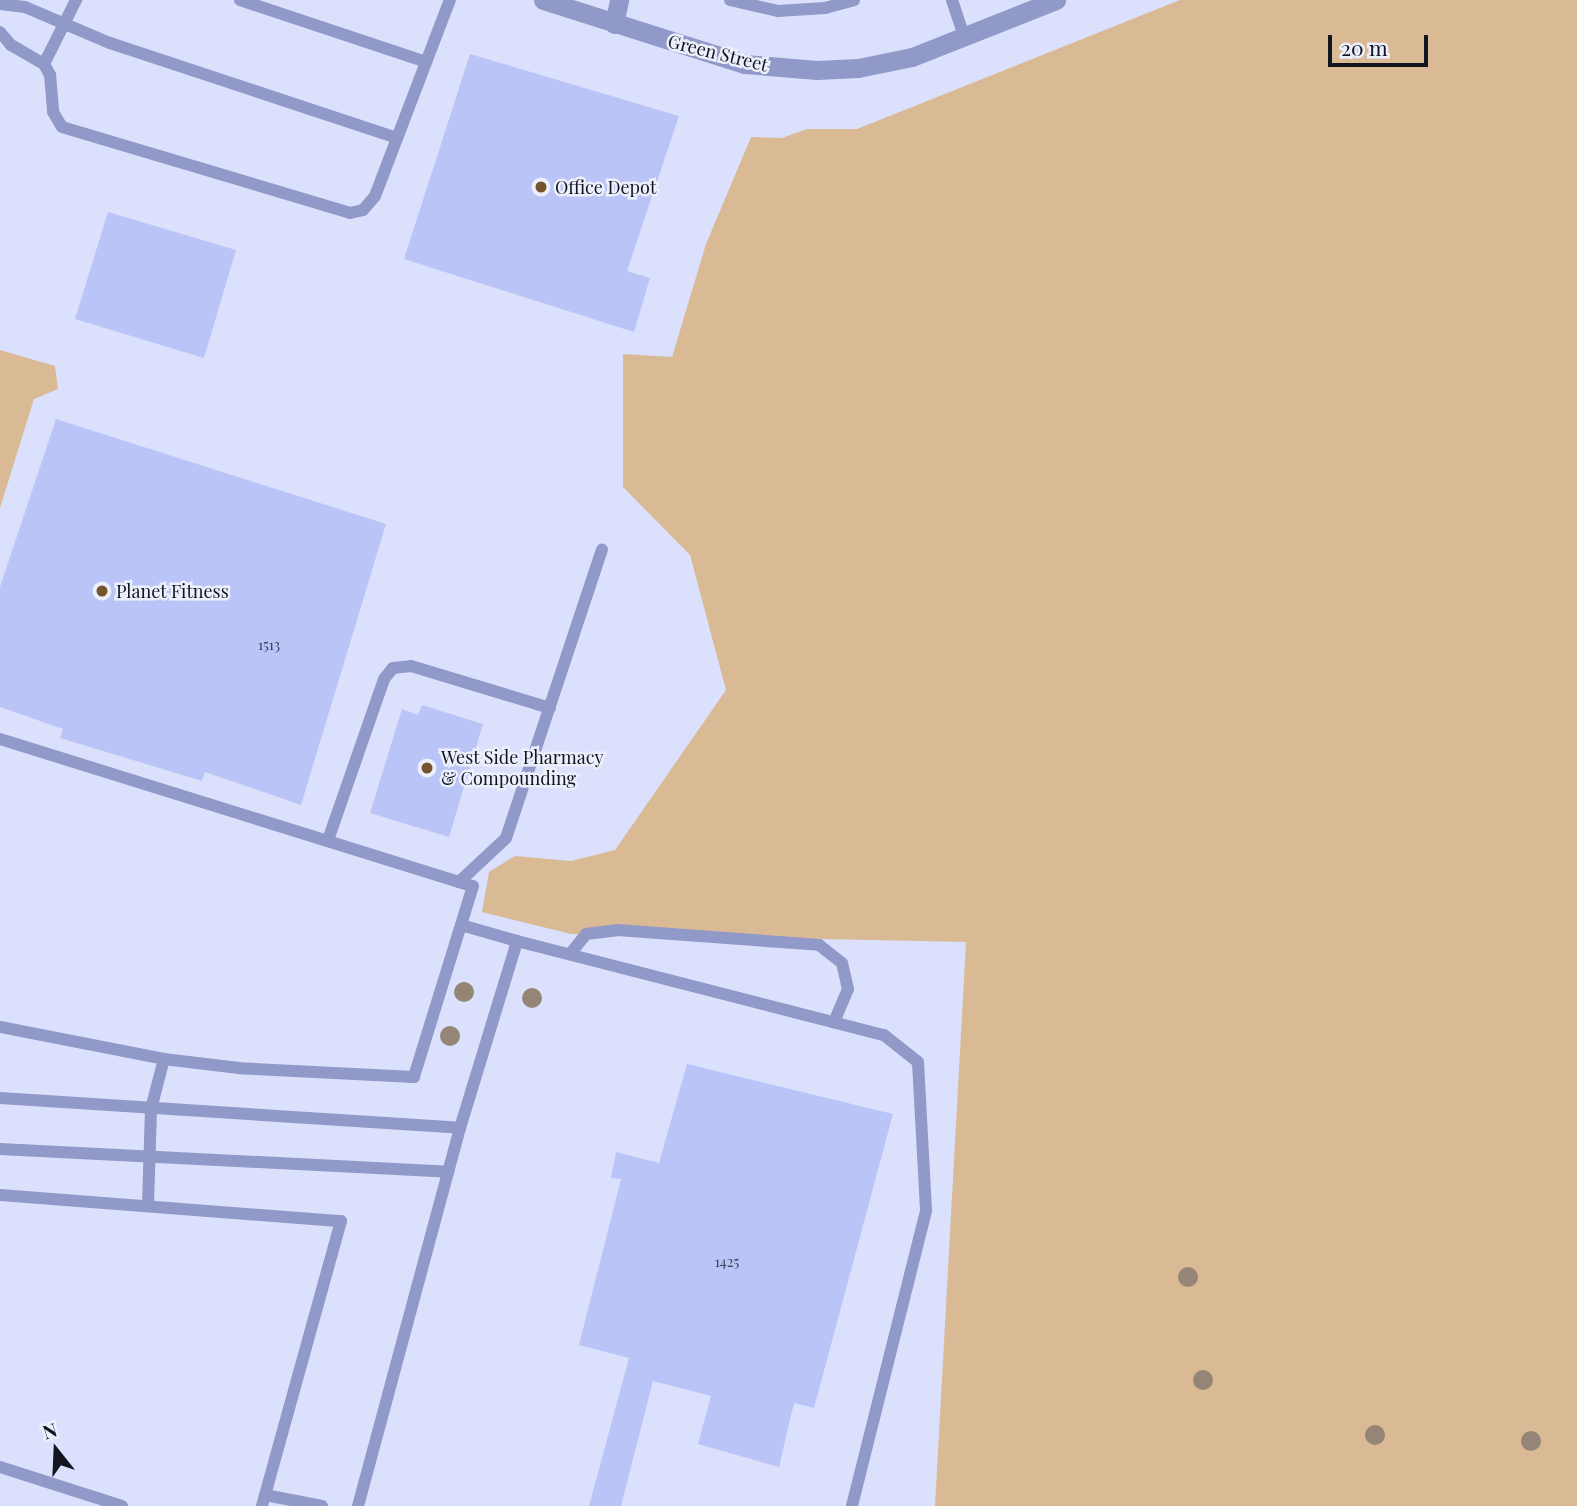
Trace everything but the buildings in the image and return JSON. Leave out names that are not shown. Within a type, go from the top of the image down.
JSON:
[{"type":"street","name":"Green Street","points":[[543,0],[745,64],[779,69],[858,68],[965,39],[1056,0]]},
{"type":"street","points":[[614,24],[619,0]]},
{"type":"lane","points":[[44,64],[76,0]]},
{"type":"lane","points":[[240,0],[426,62]]},
{"type":"lane","points":[[0,33],[10,46],[44,64],[50,75],[53,112],[62,127],[350,213],[363,210],[375,196],[450,0]]},
{"type":"lane","points":[[730,0],[778,11],[825,8],[854,0]]},
{"type":"lane","points":[[952,0],[965,39]]},
{"type":"lane","points":[[0,4],[25,8],[110,43],[397,138]]},
{"type":"lane","points":[[459,882],[506,838],[602,551]]},
{"type":"lane","points":[[328,841],[384,679],[393,668],[411,666],[550,708]]},
{"type":"lane","points":[[0,739],[473,886],[414,1077],[239,1068],[164,1059],[0,1027]]},
{"type":"lane","points":[[461,925],[884,1035],[918,1062],[926,1210],[852,1506]]},
{"type":"lane","points":[[570,954],[586,934],[617,930],[819,945],[842,963],[848,989],[834,1022]]},
{"type":"lane","points":[[358,1506],[460,1128],[517,941]]},
{"type":"lane","points":[[148,1206],[147,1158],[151,1109],[164,1059]]},
{"type":"lane","points":[[0,1098],[460,1128]]},
{"type":"lane","points":[[0,1149],[448,1172]]},
{"type":"lane","points":[[0,1195],[341,1221],[263,1500],[322,1506]]},
{"type":"lane","points":[[0,1467],[122,1506]]},
{"type":"shaded area","points":[[1180,0],[1577,0],[1577,1506],[935,1506],[966,942],[571,934],[482,912],[489,872],[515,856],[571,861],[615,850],[726,690],[690,555],[623,487],[623,354],[672,357],[706,244],[751,137],[782,138],[807,129],[857,129]]},
{"type":"shaded area","points":[[0,350],[55,366],[58,389],[34,399],[0,508]]},
{"type":"place","name":"Office Depot","points":[[541,187]]},
{"type":"place","name":"Planet Fitness","points":[[102,591]]},
{"type":"place","name":"West Side Pharmacy & Compounding","points":[[427,768]]}]
